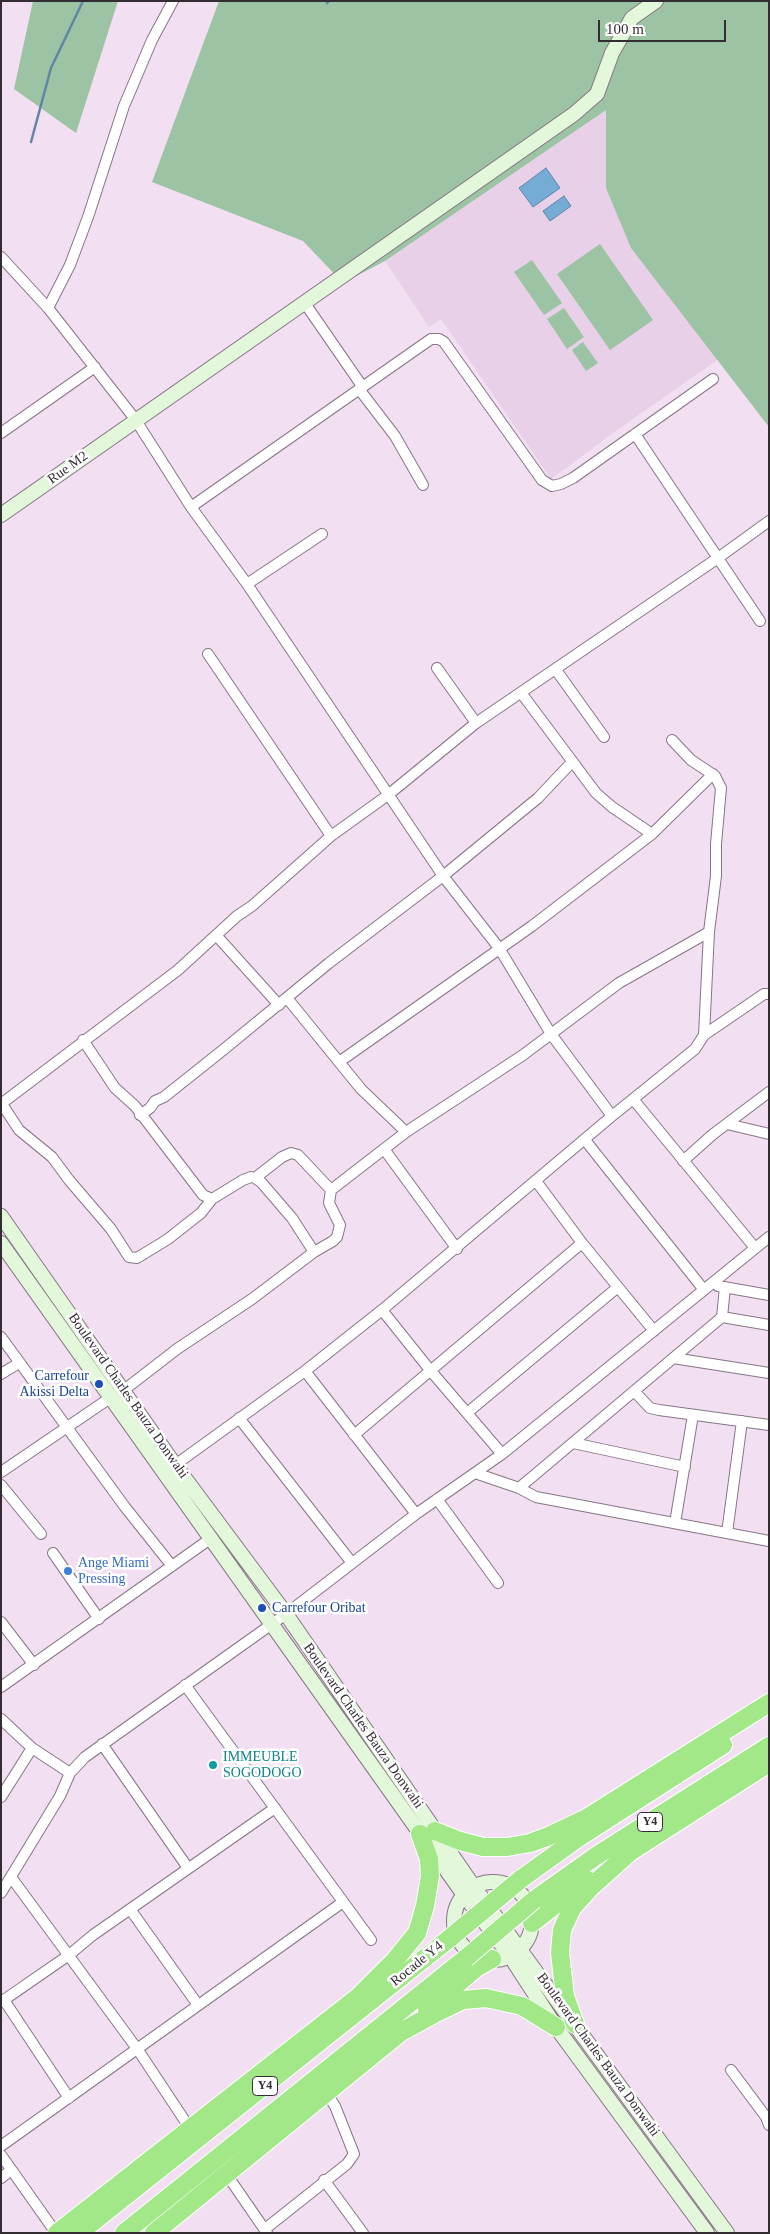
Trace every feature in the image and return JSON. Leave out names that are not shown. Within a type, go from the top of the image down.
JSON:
[{"type":"highway","points":[[513,1881],[534,1857],[585,1819],[769,1703]]},
{"type":"highway","name":"Rocade Y4","points":[[80,2233],[513,1881],[769,1715]]},
{"type":"highway","name":"Rocade Y4","points":[[124,2233],[466,1958],[534,1900],[596,1856],[769,1746]]},
{"type":"highway","points":[[532,1923],[593,1875],[769,1763]]},
{"type":"highway","points":[[358,1997],[395,1960],[417,1933],[425,1906],[430,1876],[428,1832],[483,1847],[507,1847],[530,1843],[585,1819]]},
{"type":"highway","points":[[575,2024],[565,1996],[562,1978],[560,1953],[562,1930],[572,1908],[591,1887],[630,1852]]},
{"type":"highway","points":[[57,2233],[189,2127],[358,1997],[452,1931]]},
{"type":"highway","points":[[154,2233],[327,2094],[476,1968],[492,1959]]},
{"type":"highway","points":[[402,2032],[463,2000],[486,1998],[522,2006],[556,2027]]},
{"type":"main road","name":"Rue M2","points":[[1,515],[574,114],[597,94],[612,53],[632,18],[656,1]]},
{"type":"main road","name":"Boulevard Charles Bauza Donwahi","points":[[1,1216],[175,1465],[286,1614],[428,1832],[469,1891],[515,1952],[575,2024],[725,2232]]},
{"type":"main road","name":"Boulevard Charles Bauza Donwahi","points":[[1,1243],[210,1539],[428,1832]]},
{"type":"main road","points":[[513,1881],[516,1889],[525,1898],[531,1910],[531,1932],[515,1952],[492,1959],[481,1958],[471,1952],[452,1931],[458,1904],[469,1891],[489,1882],[513,1881]]},
{"type":"main road","name":"Boulevard Charles Bauza Donwahi","points":[[515,1952],[556,2027],[707,2233]]},
{"type":"street","points":[[48,308],[70,265],[88,217],[124,106],[152,40],[173,1]]},
{"type":"street","points":[[1,257],[48,308],[135,420],[191,507],[247,584],[443,876],[498,948],[550,1034],[612,1116]]},
{"type":"street","points":[[1,274],[10,267]]},
{"type":"street","points":[[304,302],[395,436],[423,485]]},
{"type":"street","points":[[191,507],[431,339],[439,339],[444,342],[542,480],[552,486],[573,478],[712,379]]},
{"type":"street","points":[[1,433],[95,367]]},
{"type":"street","points":[[635,434],[760,620]]},
{"type":"street","points":[[314,1252],[292,1218],[262,1182],[251,1177],[212,1199],[201,1213],[168,1239],[138,1258],[129,1257],[111,1229],[52,1157],[19,1130],[2,1104],[83,1040],[137,1002],[331,836],[388,795],[476,723],[522,694],[769,522]]},
{"type":"street","points":[[247,584],[322,534]]},
{"type":"street","points":[[208,654],[331,836]]},
{"type":"street","points":[[437,668],[476,723]]},
{"type":"street","points":[[556,670],[604,738]]},
{"type":"street","points":[[522,694],[596,793],[612,807],[652,834]]},
{"type":"street","points":[[672,740],[691,760],[713,774],[719,781],[721,788],[716,844],[716,876],[709,932],[704,1035]]},
{"type":"street","points":[[140,1115],[443,876],[538,798],[572,762]]},
{"type":"street","points":[[339,1062],[498,948],[532,926],[652,834],[713,774]]},
{"type":"street","points":[[124,1390],[177,1349],[252,1299],[314,1252],[334,1241],[340,1225],[329,1203],[331,1190],[406,1132],[550,1034],[619,983],[709,932]]},
{"type":"street","points":[[216,936],[283,1002],[339,1062],[361,1089],[406,1132]]},
{"type":"street","points":[[175,1465],[304,1371],[382,1310],[457,1249],[612,1116],[695,1049],[704,1035],[764,994],[769,994]]},
{"type":"street","points":[[83,1040],[115,1088],[135,1106],[203,1195],[212,1199]]},
{"type":"street","points":[[684,1161],[727,1124],[769,1092]]},
{"type":"street","points":[[633,1099],[756,1248]]},
{"type":"street","points":[[727,1124],[769,1134]]},
{"type":"street","points":[[585,1140],[708,1287]]},
{"type":"street","points":[[384,1149],[457,1249]]},
{"type":"street","points":[[255,1178],[282,1157],[291,1153],[298,1155],[331,1190]]},
{"type":"street","points":[[536,1181],[582,1243],[654,1331]]},
{"type":"street","points":[[1,1893],[60,1796],[70,1773],[85,1757],[286,1614],[416,1514],[502,1454],[769,1237]]},
{"type":"street","points":[[354,1435],[582,1243]]},
{"type":"street","points":[[467,1413],[618,1287]]},
{"type":"street","points":[[708,1287],[725,1287],[769,1295]]},
{"type":"street","points":[[518,1488],[722,1317],[725,1287]]},
{"type":"street","points":[[382,1310],[430,1370],[502,1454]]},
{"type":"street","points":[[722,1317],[769,1325]]},
{"type":"street","points":[[1,1337],[18,1363],[67,1426],[125,1507],[172,1566]]},
{"type":"street","points":[[673,1358],[769,1372]]},
{"type":"street","points":[[1,1374],[18,1363]]},
{"type":"street","points":[[304,1371],[416,1514]]},
{"type":"street","points":[[634,1391],[650,1408],[769,1425]]},
{"type":"street","points":[[1,1472],[110,1398]]},
{"type":"street","points":[[675,1523],[693,1415]]},
{"type":"street","points":[[239,1418],[352,1563]]},
{"type":"street","points":[[727,1533],[742,1422]]},
{"type":"street","points":[[572,1443],[685,1467]]},
{"type":"street","points":[[475,1473],[518,1488],[536,1497],[769,1541]]},
{"type":"street","points":[[1,1485],[41,1534]]},
{"type":"street","points":[[437,1499],[498,1583]]},
{"type":"street","points":[[1,1687],[210,1539]]},
{"type":"street","points":[[53,1553],[99,1619]]},
{"type":"street","points":[[1,1622],[34,1665]]},
{"type":"street","points":[[185,1685],[371,1940]]},
{"type":"street","points":[[1,1719],[32,1748],[70,1773]]},
{"type":"street","points":[[102,1744],[188,1868]]},
{"type":"street","points":[[1,1797],[32,1748]]},
{"type":"street","points":[[69,2098],[3,2001],[69,1955],[93,1935],[275,1808]]},
{"type":"street","points":[[11,1877],[138,2050],[189,2127]]},
{"type":"street","points":[[1,2146],[138,2050],[342,1902]]},
{"type":"street","points":[[130,1909],[198,2005]]},
{"type":"street","points":[[731,2070],[766,2117],[769,2125]]},
{"type":"street","points":[[227,2175],[263,2230],[324,2180],[347,2164],[354,2154],[335,2106],[327,2094]]},
{"type":"street","points":[[1,2155],[57,2233]]},
{"type":"street","points":[[1,2178],[11,2170]]},
{"type":"street","points":[[324,2180],[363,2233]]},
{"type":"shaded area","points":[[606,110],[606,188],[743,342],[551,479],[441,319],[429,327],[385,261]]},
{"type":"green space","points":[[33,1],[118,1],[76,133],[14,89]]},
{"type":"green space","points":[[219,1],[769,1],[769,427],[631,248],[606,188],[606,110],[385,261],[343,283],[303,241],[152,182]]},
{"type":"green space","points":[[600,244],[653,320],[610,350],[557,274]]},
{"type":"green space","points":[[532,260],[562,303],[544,315],[514,272]]},
{"type":"green space","points":[[564,308],[584,337],[567,349],[547,319]]},
{"type":"green space","points":[[583,342],[598,363],[586,371],[572,350]]},
{"type":"water","points":[[546,168],[560,188],[533,207],[519,188]]},
{"type":"water","points":[[564,196],[571,206],[550,221],[543,211]]},
{"type":"waterway","points":[[31,142],[51,68],[83,1]]},
{"type":"place","name":"Carrefour Akissi Delta","points":[[99,1384]]},
{"type":"place","name":"Ange Miami Pressing","points":[[68,1571]]},
{"type":"place","name":"Carrefour Oribat","points":[[262,1608]]},
{"type":"place","name":"IMMEUBLE SOGODOGO","points":[[213,1765]]}]
